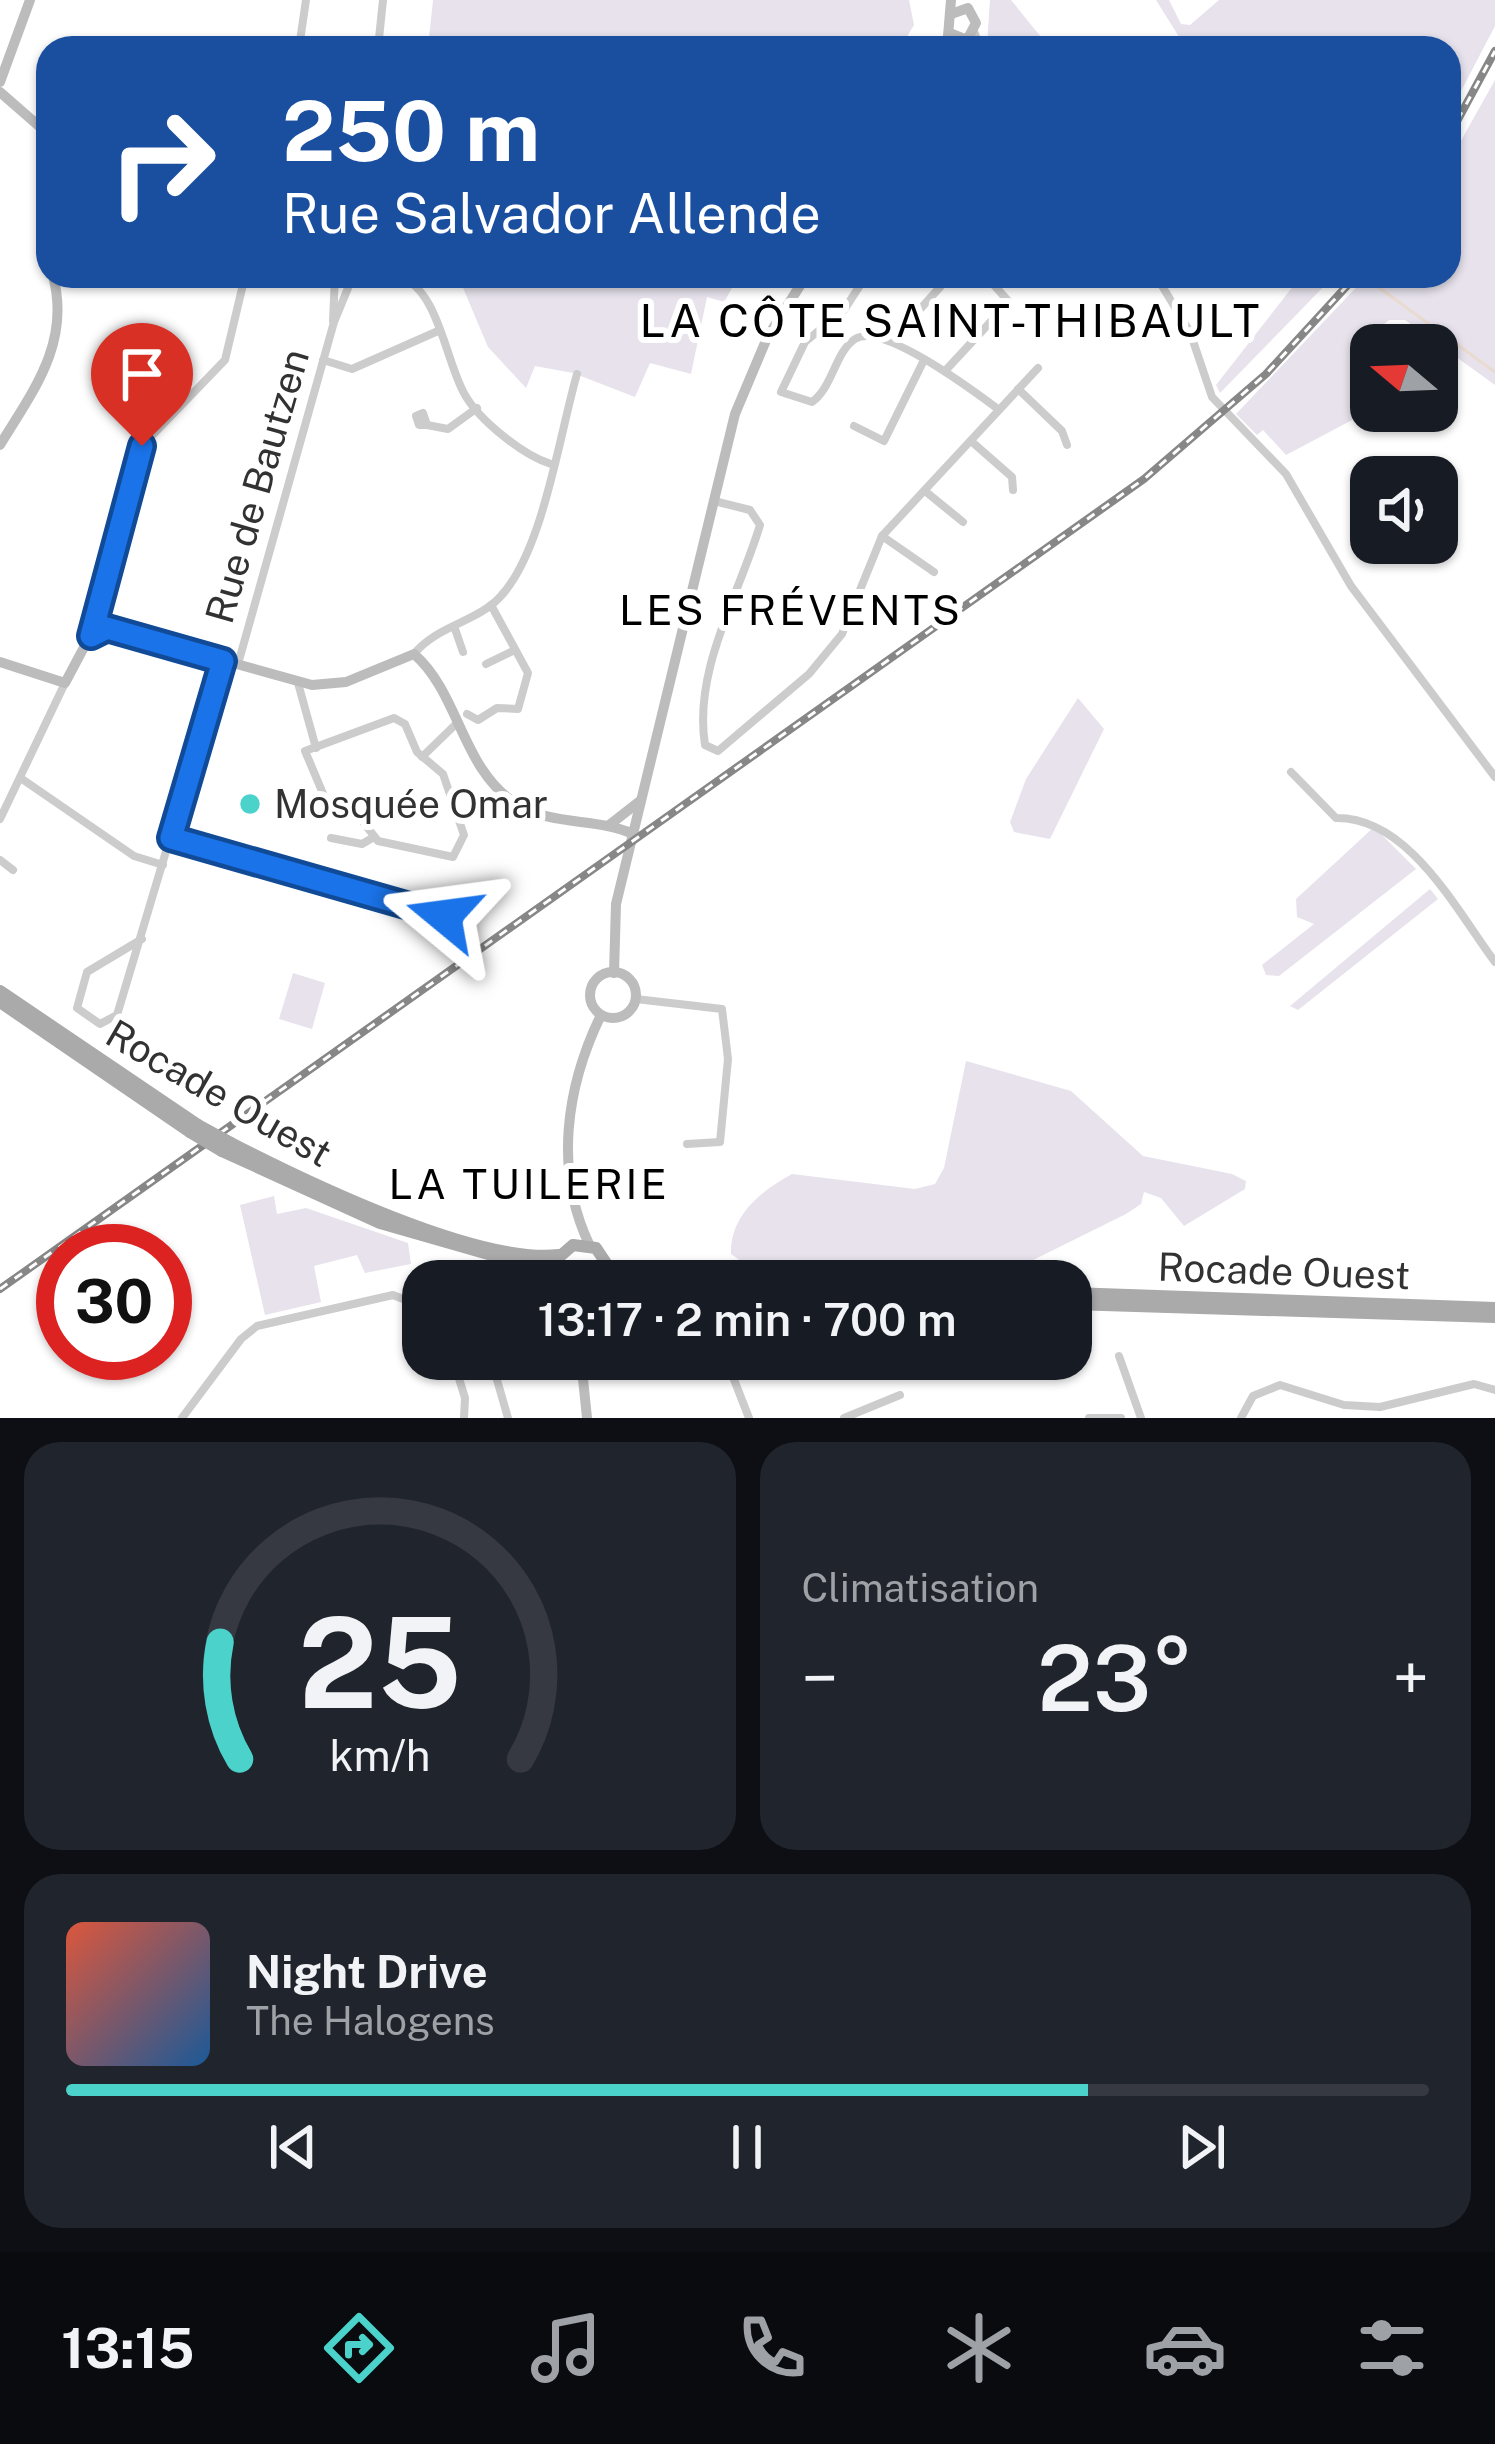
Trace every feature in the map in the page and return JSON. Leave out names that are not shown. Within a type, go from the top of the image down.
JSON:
[{"type":"main road","points":[[0,82],[6,49],[30,0]]},
{"type":"main road","points":[[960,36],[965,5]]},
{"type":"main road","points":[[960,36],[965,5]]},
{"type":"main road","points":[[0,92],[36,124]]},
{"type":"main road","points":[[0,445],[53,351],[56,288]]},
{"type":"main road","points":[[614,973],[615,911],[746,382],[799,288]]},
{"type":"main road","points":[[0,662],[65,683],[91,636],[107,628],[298,683],[346,682],[414,654],[462,718],[488,774],[515,803],[555,820],[612,826],[633,834]]},
{"type":"main road","points":[[612,826],[642,798]]},
{"type":"main road","points":[[612,826],[637,816]]},
{"type":"main road","points":[[614,973],[631,981],[636,999],[625,1015],[601,1015],[592,1004],[592,987],[601,976],[614,973]]},
{"type":"main road","name":"Rocade Ouest","points":[[0,991],[194,1128]]},
{"type":"main road","name":"Rocade Ouest","points":[[0,1002],[226,1147],[380,1223],[501,1260]]},
{"type":"main road","points":[[599,1260],[580,1225],[567,1166],[580,1063],[601,1015]]},
{"type":"main road","name":"Rocade Ouest","points":[[226,1147],[413,1223],[529,1256],[559,1256],[558,1260]]},
{"type":"main road","points":[[559,1256],[573,1245],[580,1225]]},
{"type":"main road","points":[[573,1245],[589,1244]]},
{"type":"main road","name":"Rocade Ouest","points":[[1092,1294],[1495,1308]]},
{"type":"main road","name":"Rocade Ouest","points":[[1092,1305],[1495,1317]]},
{"type":"main road","points":[[583,1380],[587,1418]]},
{"type":"street","points":[[301,36],[306,0]]},
{"type":"street","points":[[379,36],[383,0]]},
{"type":"street","points":[[91,636],[142,446],[225,360],[242,288]]},
{"type":"street","name":"Rue de Bautzen","points":[[334,322],[335,288]]},
{"type":"street","name":"Rue de Bautzen","points":[[238,666],[334,322],[348,288]]},
{"type":"street","points":[[418,288],[466,398],[531,458],[551,464]]},
{"type":"street","points":[[858,288],[844,310],[805,342],[781,392],[812,402],[852,340],[879,337],[913,317],[939,288]]},
{"type":"street","points":[[945,371],[1009,302],[997,288]]},
{"type":"street","points":[[1163,288],[1190,332],[1212,397],[1286,474],[1352,586],[1495,778]]},
{"type":"street","points":[[323,360],[352,369],[438,332]]},
{"type":"street","points":[[879,337],[945,371],[998,409]]},
{"type":"street","points":[[854,426],[884,441],[924,360]]},
{"type":"street","points":[[714,501],[750,510],[760,524],[709,678],[703,719],[710,750],[718,751],[809,674],[842,634],[882,536],[1038,368]]},
{"type":"street","points":[[414,654],[491,604],[523,563],[577,374]]},
{"type":"street","points":[[1018,389],[1062,431],[1067,445]]},
{"type":"street","points":[[427,425],[457,427],[477,408]]},
{"type":"street","points":[[971,441],[1012,477],[1013,490]]},
{"type":"street","points":[[925,490],[963,522]]},
{"type":"street","points":[[882,536],[934,572]]},
{"type":"street","points":[[422,757],[462,718],[478,720],[497,708],[518,709],[528,673],[491,604]]},
{"type":"street","points":[[454,626],[463,652]]},
{"type":"street","points":[[486,664],[515,650]]},
{"type":"street","points":[[142,939],[87,972],[77,1008],[88,1020],[100,1024],[117,1016],[142,939],[223,661]]},
{"type":"street","points":[[0,819],[65,683]]},
{"type":"street","points":[[298,683],[316,748]]},
{"type":"street","points":[[394,718],[405,724],[422,757],[443,775],[461,820],[460,853],[442,858],[374,837],[356,813],[327,803],[305,752],[316,748],[394,718]]},
{"type":"street","points":[[1291,772],[1336,818],[1364,819],[1394,839],[1432,876],[1495,962]]},
{"type":"street","points":[[22,779],[134,856],[164,865]]},
{"type":"street","points":[[331,838],[362,844],[374,837]]},
{"type":"street","points":[[171,838],[444,916]]},
{"type":"street","points":[[0,860],[14,870]]},
{"type":"street","points":[[636,999],[722,1010],[728,1045],[720,1142],[687,1144]]},
{"type":"street","points":[[182,1418],[257,1326],[393,1295],[402,1299]]},
{"type":"street","points":[[1119,1356],[1141,1418]]},
{"type":"street","points":[[459,1380],[464,1418]]},
{"type":"street","points":[[496,1380],[508,1418]]},
{"type":"street","points":[[734,1380],[749,1418]]},
{"type":"street","points":[[1241,1418],[1253,1396],[1280,1385],[1344,1405],[1380,1408],[1459,1386],[1495,1390]]},
{"type":"street","points":[[844,1418],[900,1395]]},
{"type":"street","points":[[1090,1418],[1120,1418]]},
{"type":"shaded area","points":[[433,0],[909,0],[914,25],[907,36],[429,36]]},
{"type":"shaded area","points":[[990,0],[1011,0],[1040,36],[988,36]]},
{"type":"shaded area","points":[[1156,0],[1169,0],[1181,24],[1190,25],[1219,0],[1495,0],[1495,26],[1461,91],[1461,36],[1178,36]]},
{"type":"shaded area","points":[[1495,80],[1495,385],[1458,358],[1458,324],[1389,320],[1350,324],[1350,421],[1286,455],[1263,430],[1257,435],[1236,414],[1356,288],[1461,288],[1461,141]]},
{"type":"shaded area","points":[[463,288],[732,288],[724,302],[707,297],[691,374],[650,363],[635,397],[573,373],[535,366],[526,388],[488,347]]},
{"type":"shaded area","points":[[1292,288],[1322,288],[1220,393],[1216,385]]},
{"type":"shaded area","points":[[1078,698],[1104,729],[1050,839],[1014,832],[1010,822],[1026,779]]},
{"type":"shaded area","points":[[1374,827],[1416,869],[1279,976],[1266,975],[1262,965],[1314,924],[1297,917],[1296,899]]},
{"type":"shaded area","points":[[1430,889],[1438,899],[1298,1010],[1290,1006]]},
{"type":"shaded area","points":[[293,973],[325,983],[312,1029],[279,1019]]},
{"type":"shaded area","points":[[966,1061],[1071,1091],[1143,1156],[1246,1181],[1245,1189],[1184,1226],[1161,1198],[1144,1192],[1141,1204],[1126,1214],[1033,1260],[740,1260],[731,1254],[742,1216],[769,1188],[792,1174],[915,1189],[935,1184],[944,1168]]},
{"type":"shaded area","points":[[274,1196],[277,1214],[306,1208],[408,1243],[410,1260],[365,1273],[357,1255],[314,1266],[321,1302],[265,1315],[240,1205]]},
{"type":"waterway","points":[[1380,288],[1495,372]]},
{"type":"railway","points":[[1461,114],[1495,51]]},
{"type":"railway","points":[[0,1289],[1144,479],[1266,374],[1345,288]]},
{"type":"place","name":"Mosquée Omar","points":[[250,804]]},
{"type":"district","name":"LA CÔTE SAINT-THIBAULT","points":[[951,321]]},
{"type":"district","name":"LES FRÉVENTS","points":[[791,610]]},
{"type":"district","name":"LA TUILERIE","points":[[529,1184]]},
{"type":"route","points":[[142,446],[103,577],[91,636],[107,628],[223,661],[171,838],[444,916]]}]
